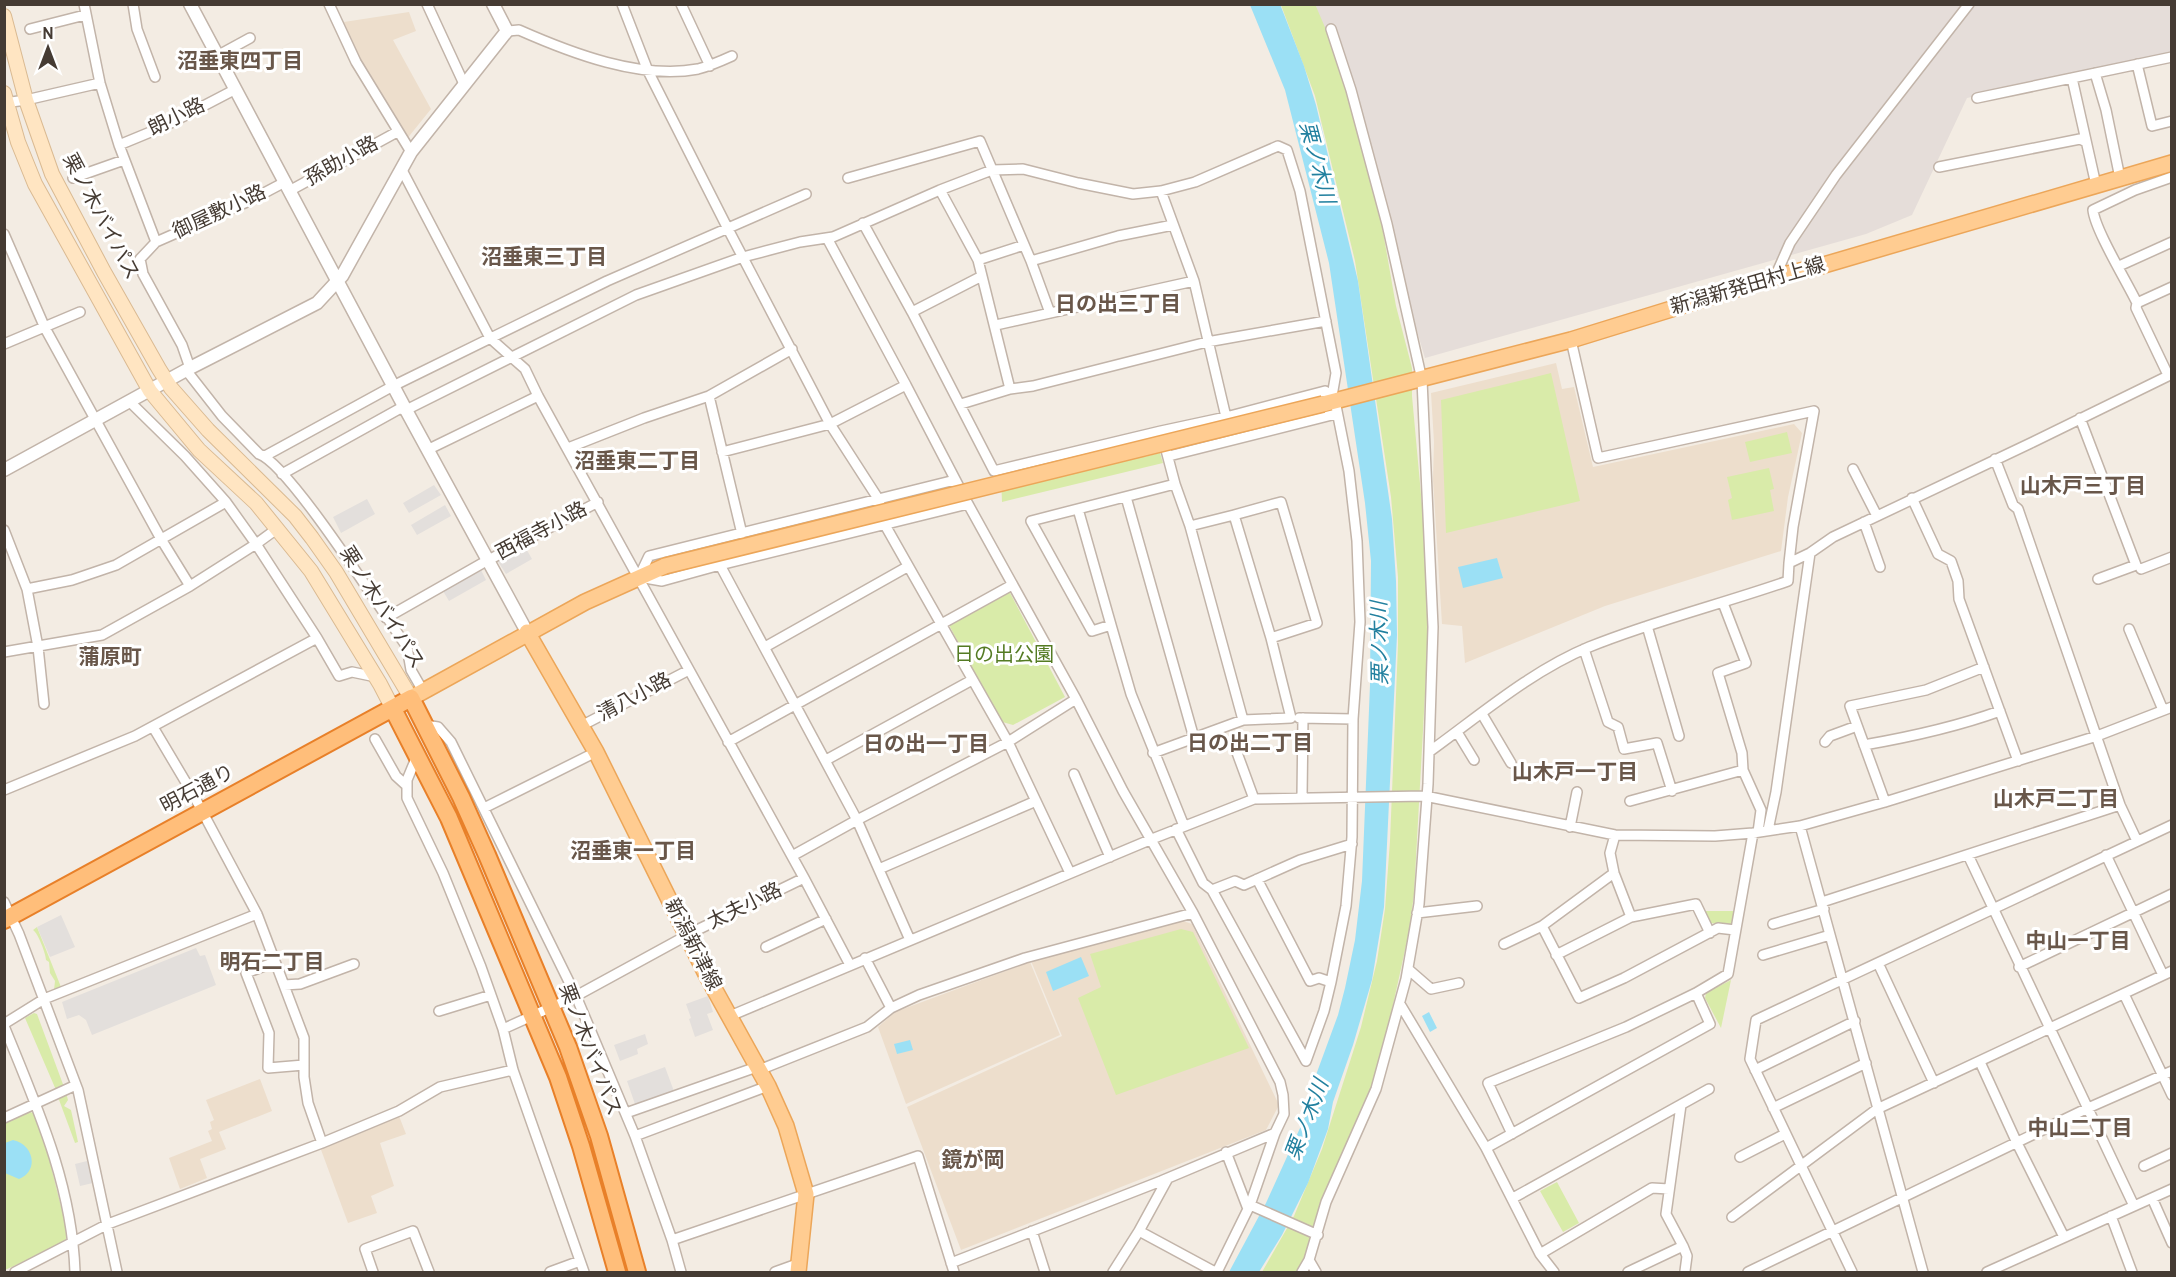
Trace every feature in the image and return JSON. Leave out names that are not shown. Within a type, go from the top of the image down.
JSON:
[{"type":"highway","name":"明石通り","points":[[7,913],[202,812],[417,695]]},
{"type":"highway","name":"栗ノ木バイパス","points":[[417,695],[425,725],[487,855],[552,1007],[585,1092],[637,1272]]},
{"type":"highway","name":"栗ノ木バイパス","points":[[393,709],[449,818],[558,1077],[581,1146],[617,1272]]},
{"type":"main road","name":"栗ノ木バイパス","points":[[4,15],[26,100],[52,174],[104,272],[167,381],[208,430],[295,516],[336,572],[417,695]]},
{"type":"main road","name":"栗ノ木バイパス","points":[[5,100],[18,142],[35,184],[150,391],[199,450],[256,503],[311,570],[393,709]]},
{"type":"main road","name":"新潟新発田村上線","points":[[417,695],[527,632],[585,602],[664,566],[1333,403],[1571,340],[1774,277],[1817,267],[2172,163]]},
{"type":"main road","name":"新潟新津線","points":[[527,632],[596,752],[686,935],[730,1016],[755,1070],[768,1086],[786,1126],[806,1194],[799,1268]]},
{"type":"street","points":[[84,4],[100,83],[118,145],[156,242],[140,259],[143,274],[182,345],[188,369],[222,416],[282,474],[324,526],[407,648],[417,695]]},
{"type":"street","points":[[133,4],[137,29],[155,77]]},
{"type":"street","points":[[190,4],[283,183],[527,632]]},
{"type":"street","points":[[329,4],[356,62],[411,152]]},
{"type":"street","points":[[427,4],[464,84]]},
{"type":"street","points":[[494,4],[507,32]]},
{"type":"street","points":[[681,4],[710,66]]},
{"type":"street","points":[[1774,277],[1790,243],[1836,175],[1969,4]]},
{"type":"street","points":[[623,5],[648,71],[728,229],[830,424],[879,500],[885,525],[907,567],[1008,742],[1070,873]]},
{"type":"street","points":[[30,29],[85,15]]},
{"type":"street","points":[[1302,1272],[1309,1260],[1313,1233],[1376,1089],[1408,969],[1417,913],[1429,752],[1433,627],[1416,381],[1387,224],[1351,90],[1331,29]]},
{"type":"street","points":[[4,470],[188,369],[317,303],[342,276],[411,152],[507,32],[519,30],[595,60],[648,71],[695,70],[732,56]]},
{"type":"street","points":[[217,56],[250,38]]},
{"type":"street","points":[[1977,98],[2172,57]]},
{"type":"street","points":[[2137,64],[2152,126],[2172,121]]},
{"type":"street","points":[[2095,73],[2106,110],[2120,178]]},
{"type":"street","points":[[2072,78],[2096,185]]},
{"type":"street","points":[[5,100],[26,100],[100,83]]},
{"type":"street","name":"朗小路","points":[[118,145],[165,126],[234,90]]},
{"type":"street","name":"孫助小路","points":[[290,194],[291,190],[397,132]]},
{"type":"street","points":[[1939,167],[2080,139],[2086,142]]},
{"type":"street","points":[[848,178],[981,141],[1050,313]]},
{"type":"street","points":[[282,474],[399,409],[406,410],[636,295],[743,257],[800,242],[833,237],[992,170],[1023,168],[1078,183],[1133,194],[1161,191],[1195,182],[1271,148],[1278,146],[1287,150],[1300,191],[1336,374],[1333,403],[1349,471],[1357,541],[1360,622],[1353,719],[1352,843],[1346,906],[1324,1011],[1306,1061],[1212,890],[1203,883],[1131,694],[1078,509]]},
{"type":"street","points":[[72,178],[124,160]]},
{"type":"street","points":[[402,170],[490,338],[525,369],[850,965]]},
{"type":"street","points":[[1789,563],[1810,553],[1833,537],[2170,374],[2136,308],[2138,303],[2098,227],[2093,210],[2135,190],[2172,177]]},
{"type":"street","name":"御屋敷小路","points":[[156,242],[247,202],[283,183]]},
{"type":"street","points":[[940,190],[978,260],[996,325],[1010,389]]},
{"type":"street","points":[[1161,191],[1194,281],[1226,417]]},
{"type":"street","points":[[265,456],[393,386],[607,281],[806,194]]},
{"type":"street","points":[[863,223],[961,404],[994,471],[1325,392],[1333,403]]},
{"type":"street","points":[[1031,261],[1118,236],[1173,225]]},
{"type":"street","points":[[4,234],[45,328],[161,539],[190,586]]},
{"type":"street","points":[[827,238],[955,480],[1076,699],[1123,791],[1193,913],[1280,1082],[1284,1114],[1275,1133],[1251,1207],[1216,1272],[1139,1231]]},
{"type":"street","points":[[2119,266],[2172,242]]},
{"type":"street","points":[[978,260],[1024,245]]},
{"type":"street","points":[[912,312],[982,276]]},
{"type":"street","points":[[996,325],[1194,281]]},
{"type":"street","points":[[2138,303],[2172,287]]},
{"type":"street","points":[[4,344],[80,312]]},
{"type":"street","points":[[961,404],[1010,389],[1033,386],[1207,342],[1326,321]]},
{"type":"street","points":[[1429,752],[1539,672],[1584,650],[1647,626],[1788,581],[1793,527],[1814,411],[1598,458],[1571,340]]},
{"type":"street","points":[[568,448],[644,418],[709,396],[792,349]]},
{"type":"street","points":[[722,452],[830,424],[906,385]]},
{"type":"street","points":[[427,450],[538,396]]},
{"type":"street","points":[[709,396],[742,534]]},
{"type":"street","points":[[130,402],[185,456],[226,502],[256,544],[339,676],[352,672],[376,677]]},
{"type":"street","points":[[1168,456],[1333,403]]},
{"type":"street","points":[[2080,418],[2136,565],[2098,579]]},
{"type":"street","points":[[1161,431],[1175,484],[1190,526],[1243,720]]},
{"type":"street","points":[[1995,459],[2013,506],[2018,509],[2120,805],[2137,841]]},
{"type":"street","points":[[1853,469],[1877,516]]},
{"type":"street","points":[[639,578],[649,556],[955,480]]},
{"type":"street","points":[[1111,625],[1092,631],[1031,521],[1175,484]]},
{"type":"street","points":[[1126,497],[1194,738]]},
{"type":"street","points":[[1912,498],[1938,555],[1952,561],[1958,581],[1959,599],[2018,761]]},
{"type":"street","points":[[27,589],[72,580],[116,565],[226,502]]},
{"type":"street","name":"西福寺小路","points":[[386,618],[597,502]]},
{"type":"street","points":[[1190,526],[1281,502],[1317,623],[1271,638]]},
{"type":"street","points":[[639,578],[662,581],[968,504]]},
{"type":"street","points":[[1234,515],[1271,638],[1291,718]]},
{"type":"street","points":[[1864,522],[1880,567]]},
{"type":"street","points":[[4,652],[102,635],[190,586],[278,528]]},
{"type":"street","points":[[5,531],[27,589],[38,647],[44,704]]},
{"type":"street","points":[[1512,1134],[1488,1083],[1626,1027],[1696,993],[1728,974],[1735,930],[1760,832],[1776,792],[1810,553]]},
{"type":"street","points":[[2141,568],[2172,557]]},
{"type":"street","points":[[720,565],[857,820],[910,940]]},
{"type":"street","points":[[765,647],[907,567]]},
{"type":"street","points":[[728,742],[1012,585]]},
{"type":"street","points":[[1723,603],[1746,663],[1718,673],[1742,753],[1743,770],[1761,810],[1760,832]]},
{"type":"street","points":[[1647,626],[1679,736]]},
{"type":"street","points":[[730,1016],[1180,827],[1254,799],[1425,796],[1615,835],[1715,836],[1800,826],[2097,736],[2167,709],[2129,629]]},
{"type":"street","points":[[4,790],[153,727],[317,638]]},
{"type":"street","points":[[1584,650],[1608,722],[1618,727],[1624,749],[1657,743],[1672,791]]},
{"type":"street","points":[[1885,802],[1850,706],[1926,690],[1984,668]]},
{"type":"street","name":"清八小路","points":[[581,726],[688,670]]},
{"type":"street","points":[[826,760],[972,680]]},
{"type":"street","points":[[792,856],[1008,742],[1076,699]]},
{"type":"street","points":[[1864,745],[1917,736],[2000,711]]},
{"type":"street","points":[[1482,714],[1511,763]]},
{"type":"street","points":[[1302,797],[1303,718]]},
{"type":"street","points":[[1153,753],[1243,720],[1353,719]]},
{"type":"street","points":[[425,725],[438,727],[451,742],[576,996],[636,1136],[681,1272]]},
{"type":"street","points":[[1825,742],[1830,736],[1857,726]]},
{"type":"street","points":[[153,727],[257,914],[304,1038],[308,1103],[322,1143]]},
{"type":"street","points":[[1457,732],[1474,760]]},
{"type":"street","points":[[375,739],[396,776],[407,786]]},
{"type":"street","points":[[1236,750],[1254,799]]},
{"type":"street","points":[[484,807],[596,752]]},
{"type":"street","points":[[417,756],[407,780],[406,798],[443,873],[491,995],[503,1029],[513,1070],[584,1272]]},
{"type":"street","points":[[1630,801],[1743,770]]},
{"type":"street","points":[[1074,774],[1110,857]]},
{"type":"street","points":[[1570,827],[1577,792]]},
{"type":"street","points":[[879,869],[1036,801]]},
{"type":"street","points":[[1773,924],[1968,855],[2120,805]]},
{"type":"street","points":[[1852,1272],[1750,1059],[1756,1020],[2172,825]]},
{"type":"street","points":[[1800,826],[1923,1272]]},
{"type":"street","points":[[1615,835],[1610,853],[1614,873],[1631,917]]},
{"type":"street","points":[[1212,890],[1235,881],[1244,885],[1300,860],[1352,843]]},
{"type":"street","points":[[1968,855],[2134,1206]]},
{"type":"street","points":[[1732,1217],[1877,1109],[2050,1030],[2167,973],[2106,855]]},
{"type":"street","points":[[1504,944],[1542,926],[1614,873]]},
{"type":"street","name":"太夫小路","points":[[503,1029],[576,996],[686,935],[804,878]]},
{"type":"street","points":[[1257,879],[1310,981],[1319,978],[1331,982]]},
{"type":"street","points":[[2019,967],[2172,894]]},
{"type":"street","points":[[1556,955],[1631,917],[1696,904],[1710,933]]},
{"type":"street","points":[[1417,913],[1477,906]]},
{"type":"street","points":[[7,913],[44,999],[76,1085],[117,1272]]},
{"type":"street","points":[[626,1113],[755,1070],[867,1027],[891,1008],[919,995],[1025,958],[1193,913]]},
{"type":"street","points":[[75,1272],[74,1243],[66,1199],[52,1147],[4,1025],[44,999],[257,914]]},
{"type":"street","points":[[766,946],[826,919]]},
{"type":"street","points":[[1542,926],[1579,998],[1624,978],[1718,928],[1735,930]]},
{"type":"street","points":[[1763,955],[1830,935]]},
{"type":"street","points":[[865,958],[891,1008]]},
{"type":"street","points":[[275,962],[246,973],[269,1033],[268,1068],[304,1065]]},
{"type":"street","points":[[1878,963],[1934,1083]]},
{"type":"street","points":[[284,985],[300,984],[354,964]]},
{"type":"street","points":[[1408,969],[1431,988],[1460,983]]},
{"type":"street","points":[[1486,1148],[1710,1024],[1696,993]]},
{"type":"street","points":[[2124,994],[2167,1073],[2172,1095]]},
{"type":"street","points":[[439,1011],[491,995]]},
{"type":"street","points":[[1400,1004],[1486,1148],[1540,1254],[1554,1272]]},
{"type":"street","points":[[1755,1070],[1855,1021]]},
{"type":"street","points":[[1980,1062],[2064,1237]]},
{"type":"street","points":[[1773,1108],[1866,1063]]},
{"type":"street","points":[[15,1272],[108,1224],[322,1143],[399,1111],[440,1087],[513,1070]]},
{"type":"street","points":[[1753,1271],[2088,1108],[2167,1073]]},
{"type":"street","points":[[4,1118],[76,1085]]},
{"type":"street","points":[[636,1136],[768,1086]]},
{"type":"street","points":[[1513,1198],[1710,1089]]},
{"type":"street","points":[[1681,1105],[1666,1214],[1687,1256],[1685,1271]]},
{"type":"street","points":[[672,1240],[918,1156],[953,1268],[1032,1231],[1275,1133]]},
{"type":"street","points":[[1740,1157],[1785,1134]]},
{"type":"street","points":[[1226,1152],[1251,1207],[1313,1233]]},
{"type":"street","points":[[2144,1166],[2172,1153]]},
{"type":"street","points":[[1113,1272],[1168,1178]]},
{"type":"street","points":[[1540,1254],[1652,1188],[1669,1189]]},
{"type":"street","points":[[1987,1272],[2172,1189]]},
{"type":"street","points":[[2152,1198],[2172,1243]]},
{"type":"street","points":[[2111,1216],[2132,1272]]},
{"type":"street","points":[[373,1272],[365,1250],[413,1231],[429,1272]]},
{"type":"street","points":[[1032,1231],[1045,1272]]},
{"type":"street","points":[[1631,1272],[1683,1246]]},
{"type":"street","points":[[1309,1260],[1316,1272]]},
{"type":"street","points":[[550,1272],[580,1261]]},
{"type":"street","points":[[775,1272],[799,1268]]},
{"type":"shaded area","points":[[1312,5],[2171,5],[2171,53],[1967,98],[1912,215],[1866,234],[1425,358],[1338,67]]},
{"type":"shaded area","points":[[409,12],[416,31],[393,40],[431,109],[406,140],[360,62],[344,22]]},
{"type":"shaded area","points":[[1556,363],[1562,389],[1574,387],[1593,467],[1794,424],[1802,433],[1788,497],[1781,551],[1605,606],[1465,663],[1462,626],[1442,624],[1433,479],[1434,442],[1431,393]]},
{"type":"shaded area","points":[[434,485],[441,495],[409,513],[403,503]]},
{"type":"shaded area","points":[[367,499],[375,514],[341,533],[333,517]]},
{"type":"shaded area","points":[[445,505],[451,516],[417,535],[411,525]]},
{"type":"shaded area","points":[[524,545],[532,559],[506,574],[497,560]]},
{"type":"shaded area","points":[[481,570],[486,580],[449,601],[443,591]]},
{"type":"shaded area","points":[[61,915],[75,947],[50,957],[37,927]]},
{"type":"shaded area","points":[[1183,921],[1192,924],[1279,1105],[1266,1130],[961,1250],[907,1107],[1062,1036],[1031,961]]},
{"type":"shaded area","points":[[196,948],[200,956],[205,955],[216,985],[92,1035],[86,1020],[79,1015],[67,1019],[62,1002]]},
{"type":"shaded area","points":[[1030,962],[1060,1035],[906,1104],[878,1027],[895,1012]]},
{"type":"shaded area","points":[[708,996],[713,1012],[707,1014],[713,1030],[695,1037],[686,1004]]},
{"type":"shaded area","points":[[645,1034],[648,1044],[637,1049],[638,1054],[620,1061],[614,1045]]},
{"type":"shaded area","points":[[665,1067],[675,1094],[636,1107],[627,1081]]},
{"type":"shaded area","points":[[260,1079],[272,1111],[219,1132],[226,1149],[200,1159],[207,1178],[180,1189],[169,1158],[212,1141],[208,1131],[212,1129],[210,1122],[214,1120],[206,1100]]},
{"type":"shaded area","points":[[399,1116],[406,1134],[380,1143],[394,1186],[371,1196],[377,1213],[348,1223],[320,1147]]},
{"type":"shaded area","points":[[87,1161],[93,1183],[80,1186],[75,1164]]},
{"type":"green space","points":[[1315,4],[1327,32],[1358,127],[1379,209],[1396,306],[1412,368],[1412,396],[1426,549],[1429,621],[1414,894],[1409,932],[1391,1014],[1394,1015],[1373,1091],[1324,1195],[1306,1258],[1297,1272],[1262,1272],[1294,1216],[1322,1149],[1361,1027],[1377,961],[1385,909],[1390,841],[1398,645],[1398,577],[1391,497],[1355,261],[1315,96],[1281,5]]},
{"type":"green space","points":[[1551,373],[1580,501],[1446,533],[1441,400]]},
{"type":"green space","points":[[1787,432],[1792,453],[1750,462],[1745,442]]},
{"type":"green space","points":[[1140,443],[1144,457],[1160,453],[1163,463],[1002,502],[1001,476]]},
{"type":"green space","points":[[1769,468],[1774,489],[1770,490],[1774,511],[1732,520],[1728,500],[1732,498],[1727,477]]},
{"type":"green space","name":"日の出公園","points":[[1009,591],[1065,697],[1013,725],[999,721],[948,623]]},
{"type":"green space","points":[[1704,911],[1736,911],[1733,923],[1729,925],[1710,923]]},
{"type":"green space","points":[[37,927],[61,987],[54,990],[55,981],[50,973],[49,962],[33,930]]},
{"type":"green space","points":[[1181,929],[1193,932],[1249,1048],[1116,1095],[1078,998],[1101,987],[1090,954]]},
{"type":"green space","points":[[1731,980],[1721,1028],[1705,998],[1706,993]]},
{"type":"green space","points":[[34,1013],[37,1014],[64,1087],[56,1090],[25,1018]]},
{"type":"green space","points":[[66,1093],[68,1100],[64,1106],[71,1110],[78,1142],[75,1143],[58,1097]]},
{"type":"green space","points":[[30,1112],[36,1114],[68,1235],[64,1243],[5,1270],[4,1124]]},
{"type":"green space","points":[[1557,1182],[1579,1223],[1563,1232],[1540,1191]]},
{"type":"water","name":"栗ノ木川","points":[[1280,4],[1316,105],[1358,281],[1392,519],[1397,635],[1384,907],[1372,980],[1333,1102],[1328,1129],[1308,1183],[1282,1235],[1259,1272],[1229,1272],[1266,1203],[1305,1117],[1309,1094],[1338,1015],[1345,988],[1355,940],[1362,881],[1370,685],[1371,561],[1365,503],[1329,263],[1285,90],[1250,5]]},
{"type":"water","points":[[1497,558],[1503,578],[1463,588],[1458,567]]},
{"type":"water","points":[[1081,957],[1089,976],[1053,991],[1046,972]]},
{"type":"water","points":[[1429,1012],[1437,1028],[1430,1032],[1422,1016]]},
{"type":"water","points":[[910,1040],[913,1050],[897,1054],[894,1044]]},
{"type":"water","points":[[13,1140],[20,1142],[29,1152],[32,1164],[26,1175],[19,1179],[5,1173],[5,1143]]},
{"type":"district","name":"沼垂東四丁目","points":[[240,62]]},
{"type":"district","name":"沼垂東三丁目","points":[[544,258]]},
{"type":"district","name":"日の出三丁目","points":[[1118,305]]},
{"type":"district","name":"沼垂東二丁目","points":[[637,462]]},
{"type":"district","name":"山木戸三丁目","points":[[2083,487]]},
{"type":"district","name":"蒲原町","points":[[110,658]]},
{"type":"district","name":"日の出二丁目","points":[[1250,744]]},
{"type":"district","name":"日の出一丁目","points":[[926,745]]},
{"type":"district","name":"山木戸一丁目","points":[[1575,773]]},
{"type":"district","name":"山木戸二丁目","points":[[2056,800]]},
{"type":"district","name":"沼垂東一丁目","points":[[633,852]]},
{"type":"district","name":"中山一丁目","points":[[2078,942]]},
{"type":"district","name":"明石二丁目","points":[[272,963]]},
{"type":"district","name":"中山二丁目","points":[[2080,1129]]},
{"type":"district","name":"鏡が岡","points":[[973,1161]]}]
